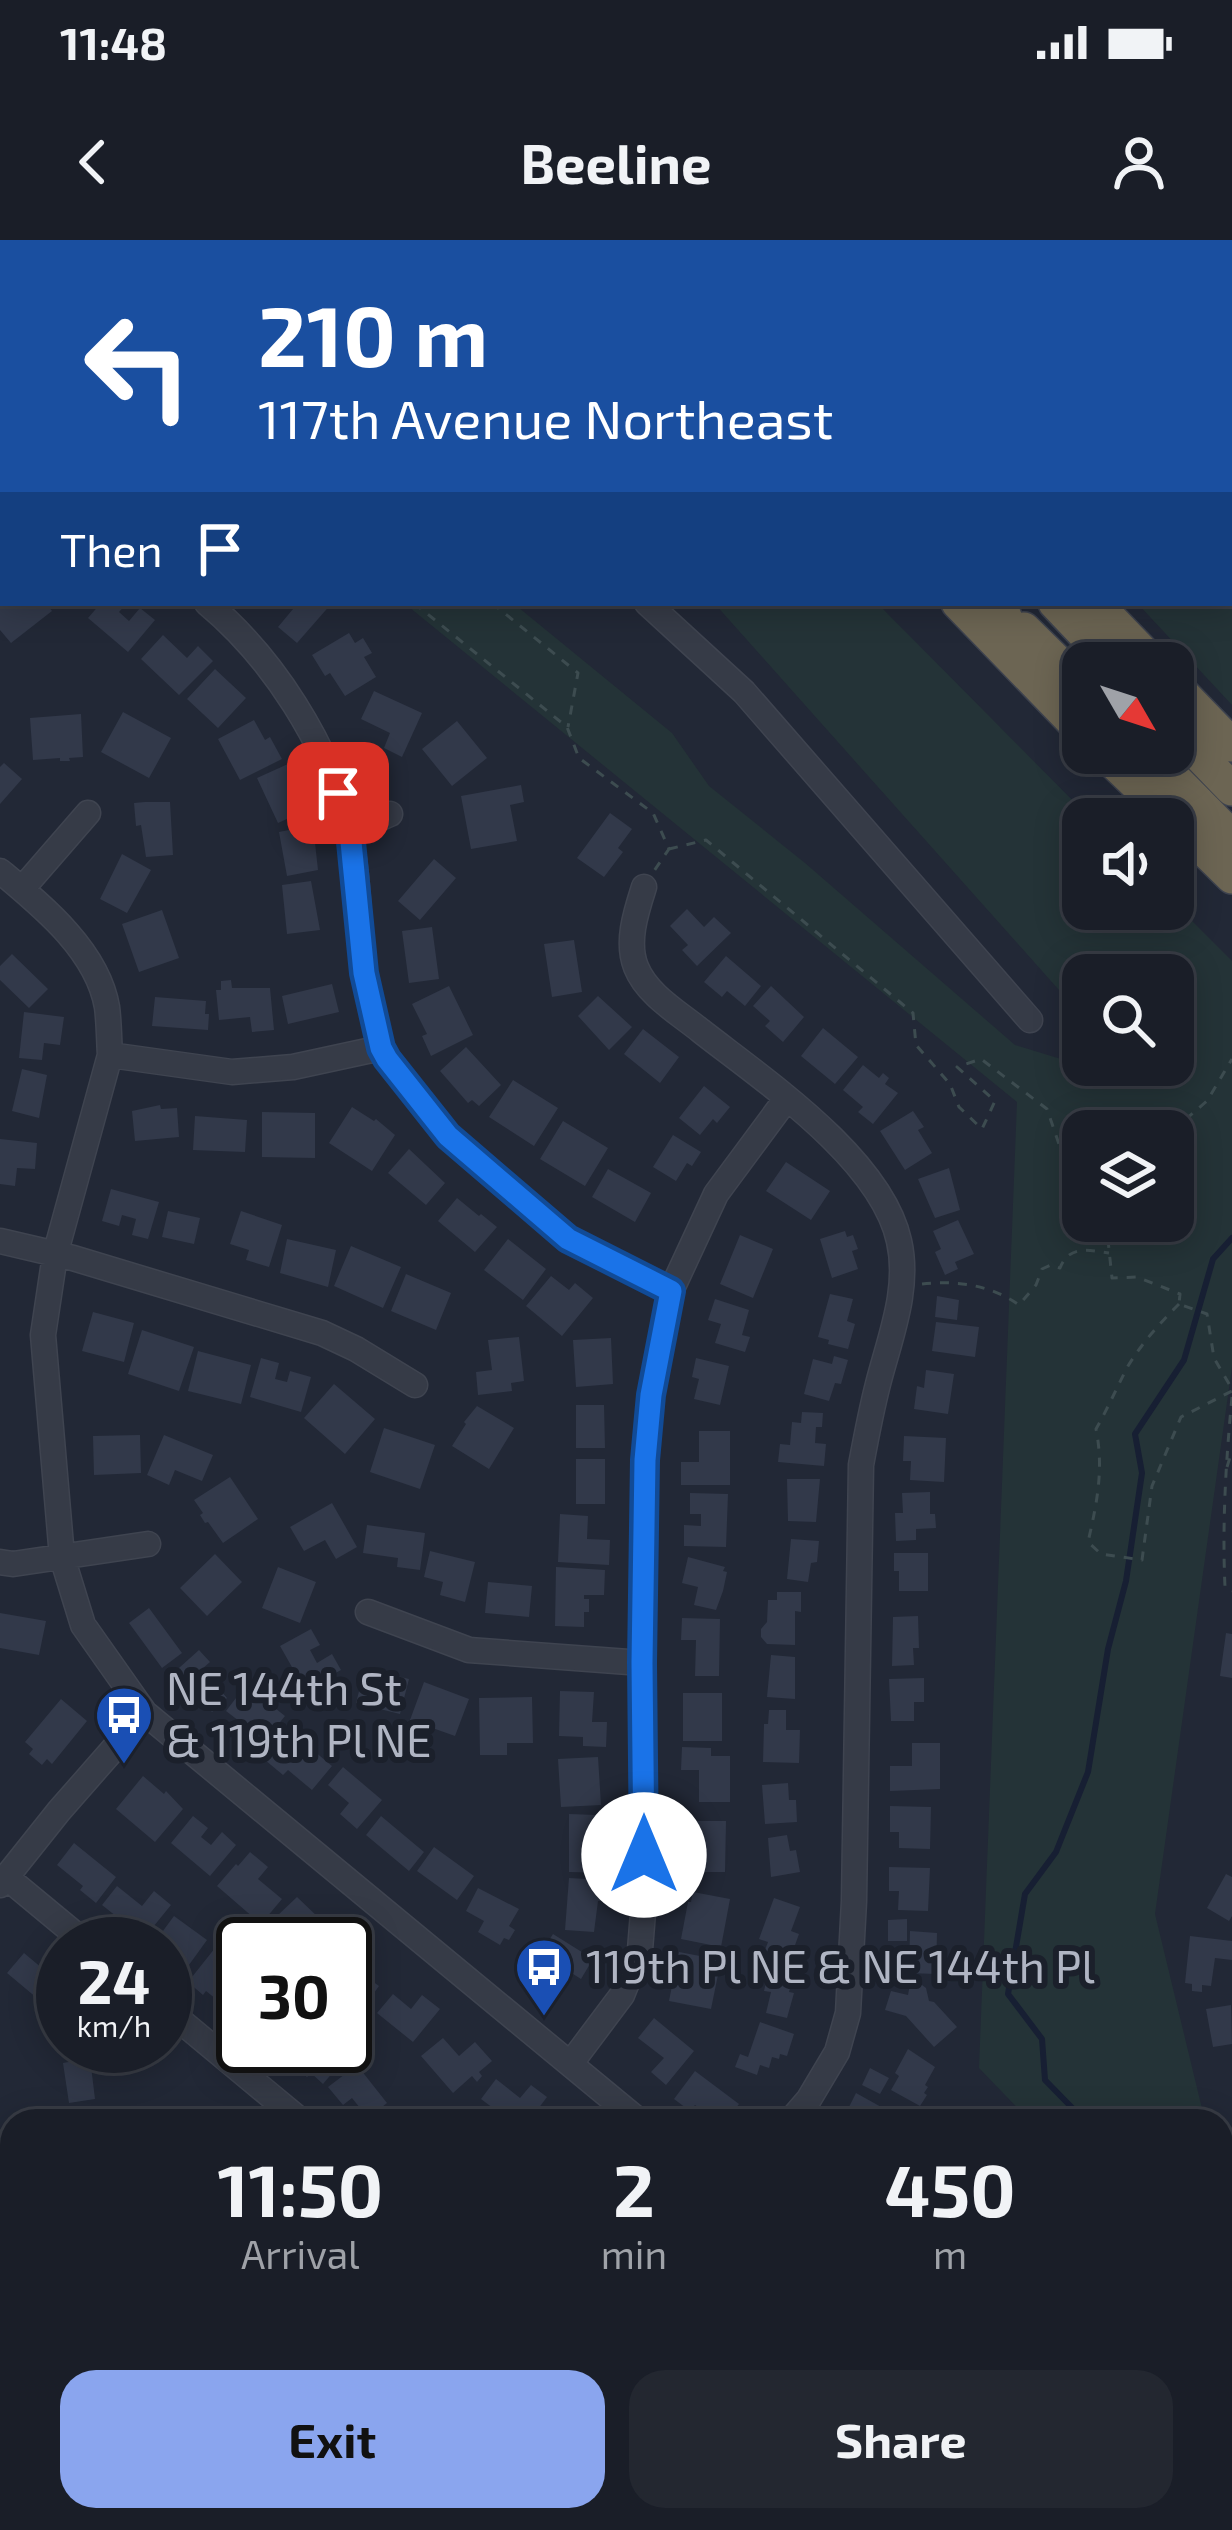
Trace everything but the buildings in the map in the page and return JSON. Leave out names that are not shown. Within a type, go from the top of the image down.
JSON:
[{"type":"highway","points":[[961,606],[1062,710]]},
{"type":"highway","points":[[999,606],[1009,627],[1062,682]]},
{"type":"highway","points":[[1000,606],[1062,666]]},
{"type":"highway","points":[[1058,606],[1092,642]]},
{"type":"highway","points":[[1098,606],[1133,642]]},
{"type":"highway","points":[[1194,706],[1232,745]]},
{"type":"highway","points":[[1194,750],[1232,789]]},
{"type":"highway","points":[[1126,774],[1150,798]]},
{"type":"highway","points":[[1170,774],[1232,837]]},
{"type":"highway","points":[[1194,840],[1232,877]]},
{"type":"street","points":[[210,606],[264,661],[299,710],[338,793],[350,832],[364,973],[381,1048],[448,1136],[568,1239],[671,1291]]},
{"type":"street","points":[[650,606],[744,692],[1030,1020]]},
{"type":"street","points":[[22,889],[88,813]]},
{"type":"street","points":[[350,832],[390,814]]},
{"type":"street","points":[[0,871],[69,936],[94,970],[106,1004],[110,1055],[55,1255],[43,1335],[62,1557],[82,1624],[146,1713],[625,2109]]},
{"type":"street","points":[[644,887],[632,943],[636,968],[656,996],[787,1097],[862,1170],[888,1209],[899,1242],[903,1290],[861,1465],[848,2013],[837,2052],[800,2109]]},
{"type":"street","points":[[110,1055],[232,1072],[292,1067],[381,1048]]},
{"type":"street","points":[[571,2063],[622,1995],[640,1950],[645,1460],[651,1395],[671,1291],[716,1194],[787,1097]]},
{"type":"street","points":[[0,1241],[322,1333],[415,1385]]},
{"type":"street","points":[[0,1562],[148,1544]]},
{"type":"street","points":[[368,1612],[469,1650],[642,1663]]},
{"type":"street","points":[[52,1917],[3,1881],[146,1713]]},
{"type":"street","points":[[192,2030],[287,2109]]},
{"type":"path","points":[[418,606],[568,728]]},
{"type":"path","points":[[496,606],[578,673],[568,728],[579,758],[653,813],[669,849]]},
{"type":"path","points":[[644,887],[669,849],[706,840],[913,1013],[916,1045],[950,1084],[959,1107],[982,1129],[995,1101],[957,1066],[981,1059],[1047,1109],[1062,1153]]},
{"type":"path","points":[[1194,1112],[1207,1101],[1232,1059]]},
{"type":"path","points":[[1108,1242],[1112,1278],[1138,1277],[1180,1294],[1179,1304],[1127,1368],[1096,1429],[1100,1494],[1088,1542],[1101,1554],[1142,1560],[1152,1486],[1180,1417],[1232,1392]]},
{"type":"path","points":[[914,1285],[980,1286],[1019,1306],[1036,1286],[1042,1269],[1060,1268],[1071,1252],[1109,1253]]},
{"type":"path","points":[[1179,1304],[1207,1313],[1214,1358],[1232,1392],[1224,1481],[1225,1587],[1232,1591]]},
{"type":"path","points":[[1224,1481],[1232,1451]]},
{"type":"shaded area","points":[[408,606],[517,606],[672,733],[709,786],[1015,1045],[1062,1058],[1062,1086],[1194,1086],[1194,954],[1062,954],[1062,993],[717,606],[880,606],[1070,798],[1062,798],[1062,930],[1194,930],[1194,923],[1232,961],[1232,1367],[1155,1914],[1202,2109],[1018,2109],[979,2068],[1017,1102]]},
{"type":"shaded area","points":[[1140,606],[1232,606],[1232,705],[1194,664],[1194,642],[1173,642]]},
{"type":"waterway","points":[[1073,2109],[1045,2080],[1042,2039],[1008,1994],[1025,1894],[1056,1852],[1088,1772],[1142,1473],[1135,1434],[1184,1360],[1213,1259],[1232,1238]]},
{"type":"place","name":"NE 144th St & 119th Pl NE","points":[[124,1766]]},
{"type":"place","name":"119th Pl NE & NE 144th Pl","points":[[544,2018]]},
{"type":"route","points":[[338,793],[350,832],[364,973],[387,1059],[448,1136],[568,1239],[671,1291],[651,1395],[645,1460],[644,1855]]}]
